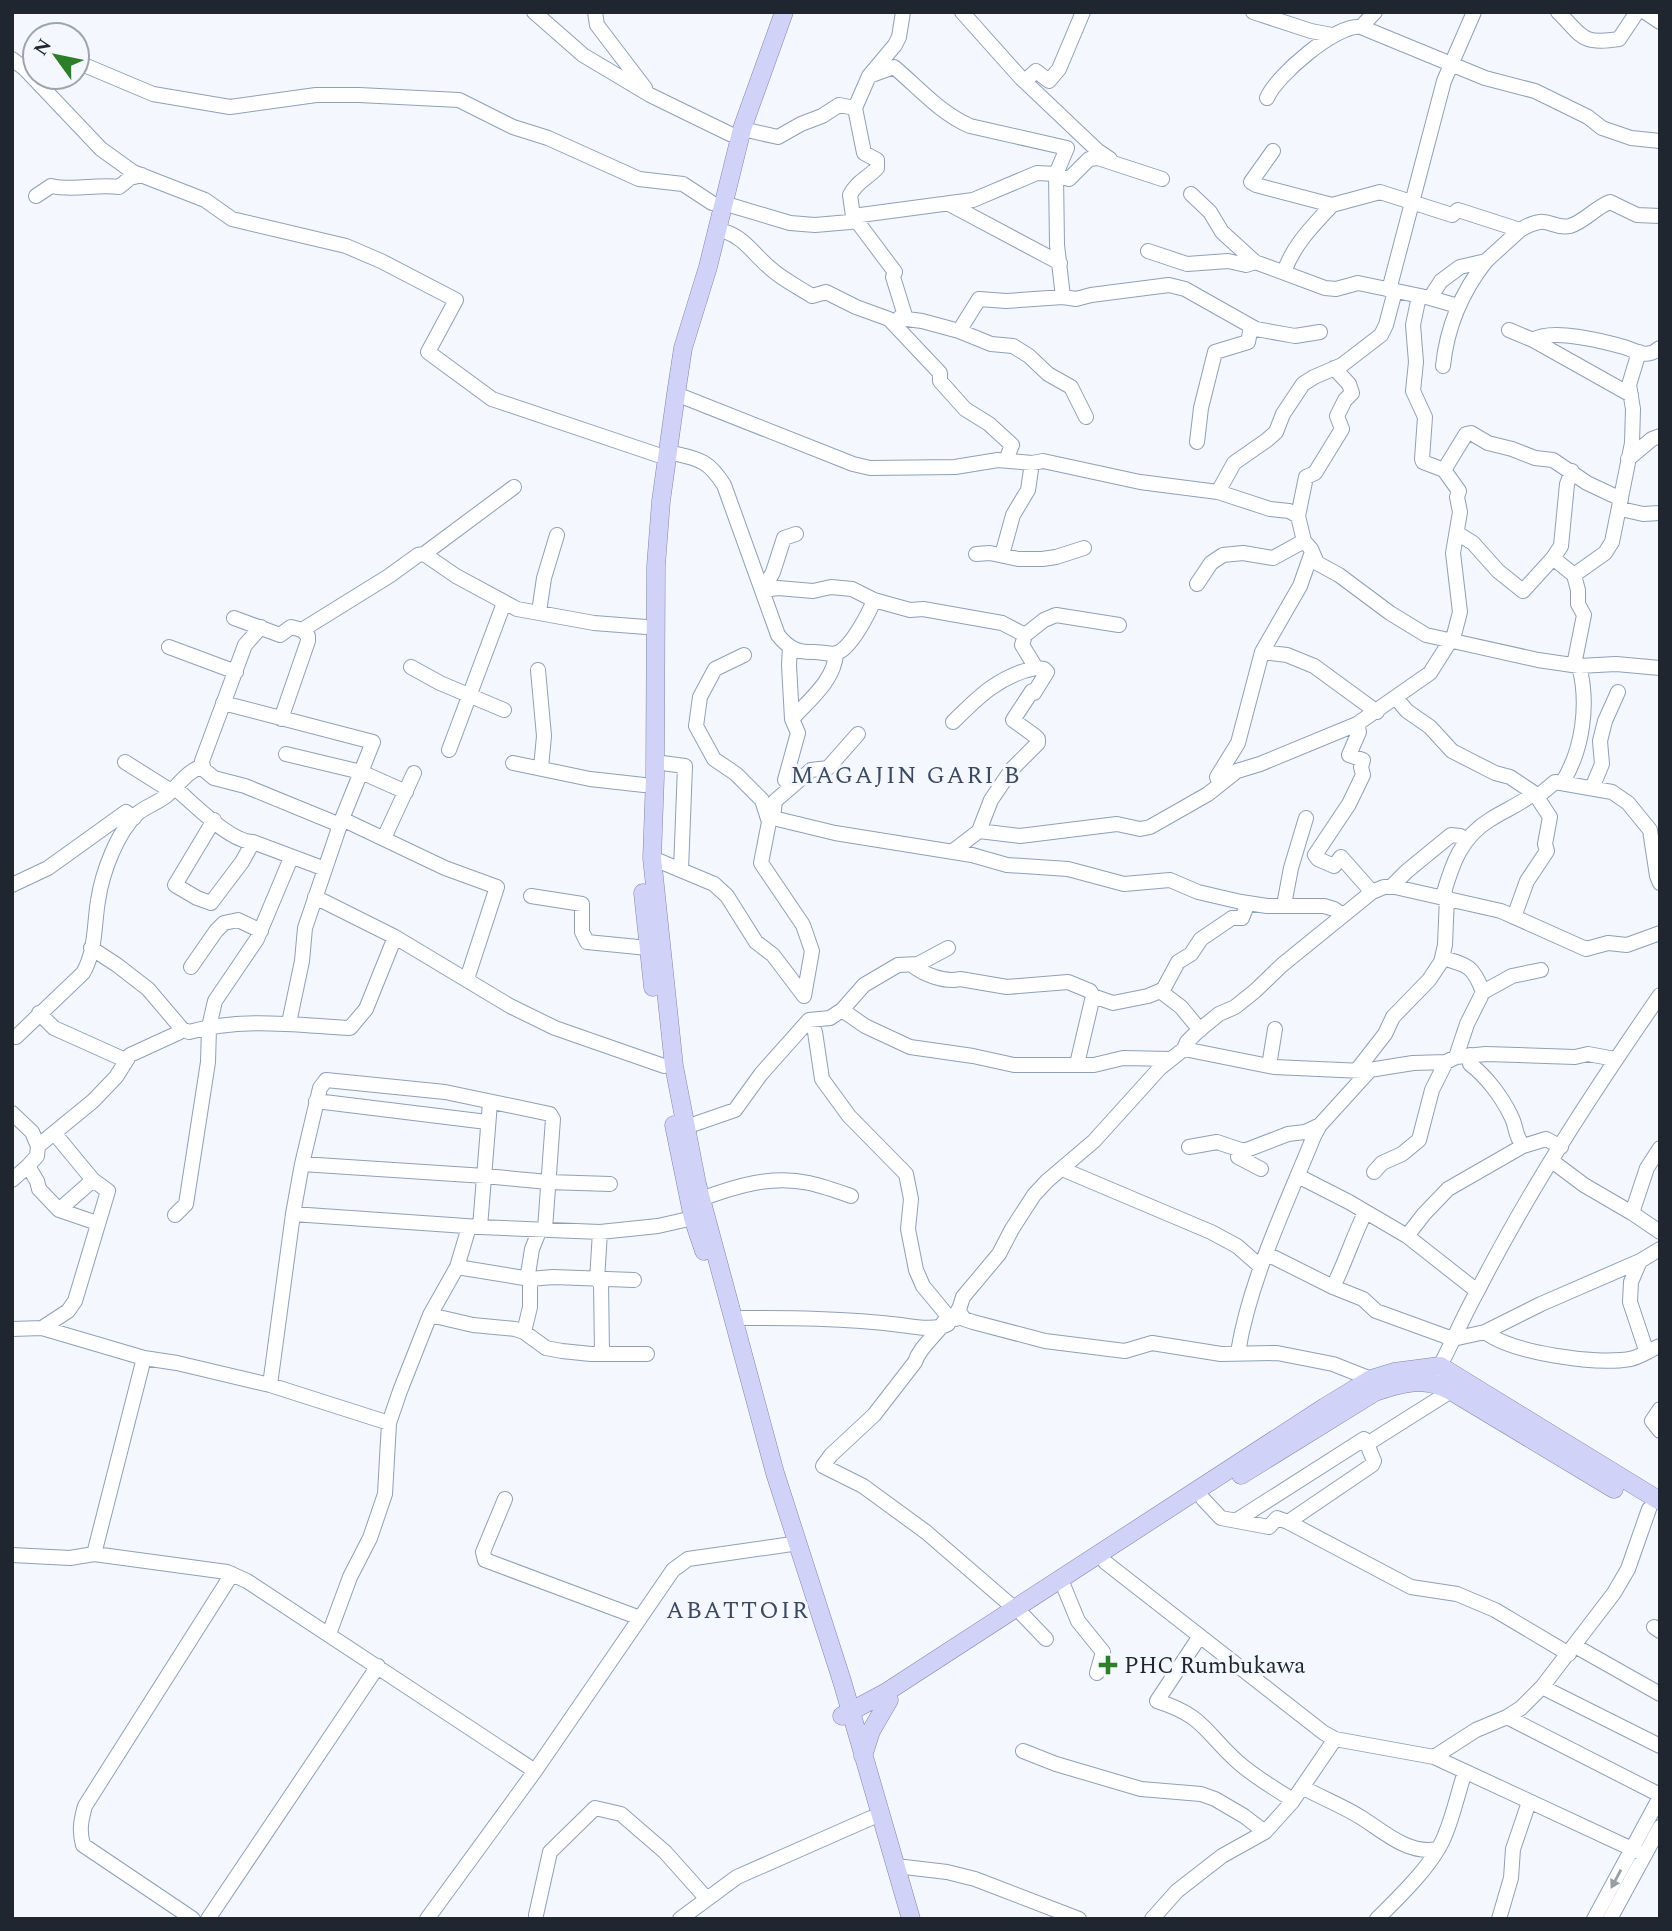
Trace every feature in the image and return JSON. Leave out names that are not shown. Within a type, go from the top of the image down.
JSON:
[{"type":"main road","points":[[772,12],[674,346],[657,500],[644,566],[646,627],[642,881],[664,1066],[693,1219],[765,1476],[792,1544],[848,1720],[871,1818],[900,1919]]},
{"type":"main road","points":[[736,131],[784,12]]},
{"type":"main road","points":[[662,461],[683,348],[708,267],[716,229],[717,203]]},
{"type":"main road","points":[[657,500],[652,858],[674,1066],[701,1199],[775,1473],[842,1681],[848,1720],[863,1756],[911,1919]]},
{"type":"main road","points":[[848,1720],[1018,1612],[1371,1379],[1394,1373],[1443,1380],[1656,1508]]},
{"type":"main road","points":[[1018,1612],[1065,1587],[1376,1392],[1411,1382],[1443,1380],[1656,1508]]},
{"type":"main road","points":[[842,1681],[863,1692],[887,1697]]},
{"type":"main road","points":[[863,1756],[887,1697]]},
{"type":"street","points":[[534,12],[583,55],[650,95],[736,131],[778,137],[839,105],[855,108]]},
{"type":"street","points":[[595,12],[597,25],[650,95]]},
{"type":"street","points":[[902,12],[899,37],[869,76],[855,108],[864,153],[877,160],[877,168],[872,174],[863,177],[850,195],[853,216],[895,272],[893,277],[906,319]]},
{"type":"street","points":[[962,12],[1025,81],[1098,152],[1121,165]]},
{"type":"street","points":[[1025,81],[1035,71],[1049,81],[1059,69],[1083,12]]},
{"type":"street","points":[[1253,12],[1332,35]]},
{"type":"street","points":[[1361,27],[1375,12]]},
{"type":"street","points":[[1218,492],[1234,463],[1276,432],[1283,414],[1303,384],[1342,365],[1381,335],[1386,325],[1436,105],[1450,63],[1474,12]]},
{"type":"street","points":[[1558,12],[1572,29],[1590,41],[1619,39],[1637,12]]},
{"type":"street","points":[[1645,12],[1660,22]]},
{"type":"street","points":[[1267,98],[1270,89],[1294,64],[1332,35],[1354,26],[1485,78],[1535,91],[1588,117],[1602,128],[1619,134],[1660,141]]},
{"type":"street","points":[[869,76],[894,67],[926,94],[933,104],[956,120],[970,126],[1067,149],[1056,174],[1057,245],[1063,297]]},
{"type":"street","points":[[91,68],[152,94],[230,107],[316,95],[459,100],[513,127],[548,138],[639,179],[683,184],[717,203],[790,223],[815,225],[850,222],[853,216]]},
{"type":"street","points":[[53,91],[101,149],[133,172],[205,200],[232,219],[346,246],[364,253],[456,300],[428,352],[492,399],[662,461],[698,459],[713,467],[724,485],[778,635],[790,648],[802,653],[836,653],[845,647],[863,623],[874,600]]},
{"type":"street","points":[[1273,151],[1251,182],[1332,205]]},
{"type":"street","points":[[853,216],[973,200],[1037,173],[1056,174],[1069,179],[1089,159],[1098,158],[1162,178]]},
{"type":"street","points":[[36,196],[51,186],[67,189],[119,187],[130,178],[142,175]]},
{"type":"street","points":[[1284,272],[1292,251],[1315,221],[1332,205],[1380,192],[1452,215],[1458,210],[1520,230]]},
{"type":"street","points":[[1191,194],[1209,212],[1222,232],[1255,262],[1325,288],[1336,289],[1358,283],[1458,306]]},
{"type":"street","points":[[1443,366],[1445,345],[1458,306],[1473,278],[1486,261],[1520,230],[1540,220],[1562,226],[1572,225],[1610,202],[1637,215],[1660,216]]},
{"type":"street","points":[[951,205],[1060,262]]},
{"type":"street","points":[[716,229],[732,233],[745,242],[771,270],[812,296],[827,292],[888,319],[940,373],[940,381],[965,409],[989,424],[1012,445],[1006,460]]},
{"type":"street","points":[[1148,251],[1188,264],[1228,261],[1246,265],[1255,262]]},
{"type":"street","points":[[979,831],[1020,836],[1117,824],[1140,829],[1163,820],[1208,794],[1237,771],[1357,724],[1430,673],[1454,635],[1460,612],[1453,553],[1460,512],[1457,497],[1459,491],[1444,470],[1423,462],[1422,459],[1425,417],[1413,391],[1416,362],[1413,325],[1424,297],[1441,281],[1460,267],[1486,261]]},
{"type":"street","points":[[960,331],[979,299],[1076,299],[1169,285],[1180,286],[1251,327],[1283,335],[1320,332]]},
{"type":"street","points":[[888,319],[906,319],[960,331],[991,344],[1013,346],[1029,356],[1048,374],[1071,387],[1086,416]]},
{"type":"street","points":[[1197,442],[1201,408],[1215,352],[1248,342],[1251,327]]},
{"type":"street","points":[[1509,330],[1630,395]]},
{"type":"street","points":[[1532,340],[1556,336],[1579,338],[1650,354],[1660,348]]},
{"type":"street","points":[[1574,575],[1610,547],[1632,443],[1633,409],[1629,385],[1639,352]]},
{"type":"street","points":[[1334,368],[1349,384],[1352,393],[1337,416],[1342,429],[1315,472],[1306,477],[1298,516],[1317,563],[1358,587],[1408,625],[1426,635],[1577,666],[1616,664],[1660,668]]},
{"type":"street","points":[[676,394],[853,464],[870,468],[955,467],[1006,460],[1032,463],[1043,461],[1140,482],[1218,492],[1259,506],[1289,511],[1298,516]]},
{"type":"street","points":[[1444,470],[1460,441],[1466,433],[1471,433],[1497,447],[1512,449],[1535,458],[1553,460],[1621,504],[1643,514],[1660,513]]},
{"type":"street","points":[[1628,459],[1652,439],[1660,436]]},
{"type":"street","points":[[1002,555],[1013,516],[1028,490],[1032,463]]},
{"type":"street","points":[[1457,533],[1473,543],[1498,571],[1523,590],[1553,558],[1561,544],[1567,484],[1572,471]]},
{"type":"street","points":[[302,630],[418,555],[424,554],[514,487]]},
{"type":"street","points":[[763,590],[773,572],[784,538],[796,534]]},
{"type":"street","points":[[539,612],[544,578],[557,535]]},
{"type":"street","points":[[1197,584],[1211,563],[1223,555],[1243,553],[1273,558],[1308,546]]},
{"type":"street","points":[[1220,784],[1217,777],[1238,743],[1262,652],[1300,586],[1308,546]]},
{"type":"street","points":[[976,554],[1042,559],[1084,548]]},
{"type":"street","points":[[424,554],[456,576],[517,608],[594,623],[646,627]]},
{"type":"street","points":[[1553,558],[1574,575],[1578,604],[1584,614],[1577,666],[1585,690],[1583,721],[1562,783]]},
{"type":"street","points":[[763,590],[778,588],[813,592],[831,587],[852,589],[874,600],[910,610],[923,609],[1002,623],[1025,635]]},
{"type":"street","points":[[449,750],[503,603]]},
{"type":"street","points":[[1036,668],[1022,645],[1025,635],[1044,620],[1056,615],[1119,625]]},
{"type":"street","points":[[234,618],[280,635],[291,627],[302,630],[308,636],[281,719]]},
{"type":"street","points":[[261,627],[245,645],[223,703],[202,761],[207,774],[384,838],[445,868],[497,887],[467,979]]},
{"type":"street","points":[[169,646],[236,672]]},
{"type":"street","points":[[785,780],[798,733],[792,719],[790,648]]},
{"type":"street","points":[[1262,652],[1287,655],[1314,666],[1377,712]]},
{"type":"street","points":[[792,719],[830,676],[836,653]]},
{"type":"street","points":[[744,655],[715,669],[700,697],[696,726],[714,759],[736,774],[762,800],[771,820]]},
{"type":"street","points":[[411,667],[504,710]]},
{"type":"street","points":[[953,722],[989,688],[1006,677],[1036,668],[1047,672],[1034,693],[1032,691],[1022,703],[1013,720],[1038,739],[1038,743],[1013,769],[991,800],[979,831],[953,851]]},
{"type":"street","points":[[538,670],[544,736],[541,768]]},
{"type":"street","points":[[1592,788],[1602,764],[1600,741],[1605,721],[1618,692]]},
{"type":"street","points":[[1396,698],[1407,711],[1430,727],[1452,751],[1482,767],[1510,777],[1535,795],[1550,817],[1545,844],[1547,852],[1527,881],[1514,917]]},
{"type":"street","points":[[223,703],[372,741],[373,744],[341,822],[305,928],[302,961],[289,1023]]},
{"type":"street","points":[[1357,724],[1359,732],[1349,755],[1363,760],[1363,775],[1356,793],[1315,855],[1334,866],[1341,857],[1372,892]]},
{"type":"street","points":[[652,858],[714,884],[727,896],[757,942],[773,955],[804,996],[812,951],[803,925],[761,863],[775,801],[811,770],[828,768],[858,734]]},
{"type":"street","points":[[286,754],[360,772],[406,792]]},
{"type":"street","points":[[125,762],[173,789],[245,842],[253,842],[325,869]]},
{"type":"street","points":[[654,762],[685,766],[681,870]]},
{"type":"street","points":[[513,763],[590,779],[644,785]]},
{"type":"street","points":[[13,1038],[83,973],[88,964],[95,938],[102,880],[115,847],[134,818],[173,789],[191,770],[203,766]]},
{"type":"street","points":[[384,838],[414,773]]},
{"type":"street","points":[[1238,1352],[1264,1261],[1320,1125],[1363,1070],[1393,1017],[1429,980],[1442,958],[1445,897],[1457,854],[1466,839],[1490,819],[1555,782],[1612,792],[1645,821],[1650,830],[1660,883]]},
{"type":"street","points":[[12,885],[48,867],[127,812],[134,818]]},
{"type":"street","points":[[1284,905],[1291,868],[1306,818]]},
{"type":"street","points":[[214,820],[175,885],[197,898],[211,902],[242,862],[253,842]]},
{"type":"street","points":[[771,820],[953,851],[1007,865],[1068,869],[1124,884],[1170,880],[1198,892],[1248,903],[1267,906],[1324,906],[1343,915]]},
{"type":"street","points":[[1392,886],[1406,871],[1451,835],[1466,839]]},
{"type":"street","points":[[175,1215],[186,1204],[208,1062],[209,1027],[215,1001],[261,931],[291,858]]},
{"type":"street","points":[[1046,1639],[926,1532],[863,1486],[823,1465],[874,1415],[915,1362],[918,1354],[956,1319],[963,1297],[999,1254],[1034,1195],[1094,1141],[1200,1030],[1219,1014],[1245,999],[1282,965],[1372,892],[1392,886],[1501,911],[1586,949],[1608,943],[1627,945],[1660,933]]},
{"type":"street","points":[[531,896],[582,904],[582,932],[587,942],[648,948]]},
{"type":"street","points":[[315,897],[396,937],[510,1006],[555,1028],[664,1066]]},
{"type":"street","points":[[1093,996],[1113,1003],[1125,999],[1139,999],[1160,991],[1178,962],[1191,954],[1201,939],[1232,918],[1242,918],[1248,903]]},
{"type":"street","points":[[191,967],[224,923],[238,920],[261,931]]},
{"type":"street","points":[[91,948],[148,989],[182,1029],[190,1032],[242,1022],[350,1028],[366,1009],[396,937]]},
{"type":"street","points":[[686,1127],[735,1110],[761,1074],[815,1019],[830,1018],[842,1010],[864,985],[898,965],[912,965],[930,959],[948,948]]},
{"type":"street","points":[[1442,958],[1474,970],[1483,992]]},
{"type":"street","points":[[912,965],[923,974],[954,981],[960,979],[1007,987],[1068,982],[1090,990],[1093,996],[1077,1064]]},
{"type":"street","points":[[1374,1172],[1381,1163],[1402,1154],[1419,1140],[1432,1090],[1457,1058],[1467,1024],[1483,992],[1512,976],[1541,970]]},
{"type":"street","points":[[1160,991],[1181,1007],[1200,1030]]},
{"type":"street","points":[[1367,1444],[1443,1380],[1453,1339],[1477,1291],[1615,1059],[1660,995]]},
{"type":"street","points":[[842,1010],[865,1026],[910,1047],[1014,1065],[1094,1065],[1123,1058],[1170,1059]]},
{"type":"street","points":[[39,1013],[54,1028],[123,1059],[125,1063]]},
{"type":"street","points":[[815,1019],[822,1079],[849,1116],[906,1174],[911,1199],[908,1229],[916,1270],[923,1286],[947,1315],[1018,1336],[1086,1347],[1125,1351],[1152,1343],[1221,1354],[1277,1353],[1312,1359],[1371,1379]]},
{"type":"street","points":[[38,1146],[93,1101],[116,1077],[130,1055],[182,1029]]},
{"type":"street","points":[[1269,1066],[1275,1029]]},
{"type":"street","points":[[1184,1049],[1269,1066],[1363,1070],[1486,1054],[1575,1057],[1588,1054],[1615,1059]]},
{"type":"street","points":[[1457,1058],[1470,1063],[1488,1081],[1511,1116],[1515,1135],[1523,1146]]},
{"type":"street","points":[[270,1385],[302,1164],[316,1101],[326,1080],[445,1092],[539,1111],[550,1114],[554,1119],[543,1229],[532,1249],[528,1274],[530,1307],[524,1332]]},
{"type":"street","points":[[316,1101],[487,1122]]},
{"type":"street","points":[[329,1634],[350,1577],[370,1538],[384,1494],[389,1423],[430,1315],[457,1267],[475,1227],[485,1176],[490,1102]]},
{"type":"street","points":[[12,1113],[32,1132],[38,1146],[37,1156],[12,1180]]},
{"type":"street","points":[[1237,1158],[1288,1134],[1305,1132],[1320,1125]]},
{"type":"street","points":[[42,1328],[68,1311],[75,1301],[108,1191],[93,1180],[55,1134]]},
{"type":"street","points":[[1407,1236],[1448,1189],[1523,1146],[1546,1139],[1561,1147]]},
{"type":"street","points":[[1189,1147],[1217,1142],[1237,1158],[1261,1169]]},
{"type":"street","points":[[1632,1213],[1647,1168],[1660,1147]]},
{"type":"street","points":[[1552,1161],[1584,1185],[1660,1232]]},
{"type":"street","points":[[302,1164],[610,1184]]},
{"type":"street","points":[[28,1166],[39,1189],[59,1210],[97,1223]]},
{"type":"street","points":[[1062,1169],[1211,1232],[1264,1261],[1363,1298],[1376,1311],[1453,1339],[1485,1332],[1541,1304],[1640,1261],[1660,1249]]},
{"type":"street","points":[[1298,1176],[1407,1236],[1477,1291]]},
{"type":"street","points":[[59,1210],[93,1180]]},
{"type":"street","points":[[701,1199],[732,1187],[770,1180],[808,1182],[851,1196]]},
{"type":"street","points":[[1333,1287],[1347,1260],[1351,1241],[1365,1213]]},
{"type":"street","points":[[293,1214],[475,1227],[600,1232],[693,1219]]},
{"type":"street","points":[[597,1280],[600,1232]]},
{"type":"street","points":[[1485,1332],[1496,1341],[1512,1346],[1570,1357],[1632,1359],[1640,1356],[1653,1348],[1630,1303],[1630,1282],[1640,1261]]},
{"type":"street","points":[[457,1267],[530,1279],[554,1277],[634,1280]]},
{"type":"street","points":[[597,1280],[601,1282],[602,1353]]},
{"type":"street","points":[[430,1315],[473,1325],[524,1332],[546,1348],[576,1353],[647,1354]]},
{"type":"street","points":[[734,1318],[819,1318],[911,1327],[956,1319]]},
{"type":"street","points":[[12,1329],[42,1328],[144,1358],[270,1385],[389,1423]]},
{"type":"street","points":[[94,1554],[144,1358]]},
{"type":"street","points":[[1660,1409],[1652,1421],[1660,1431]]},
{"type":"street","points":[[1237,1520],[1364,1439],[1374,1461],[1372,1465],[1288,1522]]},
{"type":"street","points":[[505,1499],[483,1552],[485,1560],[640,1618]]},
{"type":"street","points":[[1203,1499],[1221,1518],[1269,1527],[1276,1518],[1288,1522],[1411,1587],[1457,1594],[1495,1610],[1660,1694]]},
{"type":"street","points":[[1434,1757],[1476,1730],[1521,1708],[1542,1687],[1572,1650],[1628,1569],[1656,1508]]},
{"type":"street","points":[[427,1919],[535,1771],[673,1570],[688,1559],[792,1544]]},
{"type":"street","points":[[12,1555],[70,1558],[94,1554],[228,1572],[247,1581],[329,1634],[535,1771]]},
{"type":"street","points":[[1105,1562],[1335,1739],[1434,1757],[1638,1852]]},
{"type":"street","points":[[193,1919],[83,1845],[80,1835],[81,1822],[85,1806],[232,1574]]},
{"type":"street","points":[[1065,1587],[1078,1621],[1103,1651],[1097,1673]]},
{"type":"street","points":[[1200,1636],[1157,1701],[1188,1713],[1206,1727],[1238,1762],[1293,1800]]},
{"type":"street","points":[[208,1919],[378,1666]]},
{"type":"street","points":[[1542,1687],[1660,1746]]},
{"type":"street","points":[[1507,1717],[1660,1796],[1610,1919]]},
{"type":"street","points":[[1152,1919],[1177,1891],[1222,1856],[1265,1832],[1293,1800],[1335,1739]]},
{"type":"street","points":[[1023,1751],[1141,1790],[1201,1794],[1244,1816],[1265,1832]]},
{"type":"street","points":[[1377,1919],[1416,1878],[1445,1837],[1465,1772]]},
{"type":"street","points":[[1302,1787],[1362,1818],[1400,1842],[1421,1850],[1437,1849]]},
{"type":"street","points":[[1499,1919],[1511,1878],[1513,1849],[1530,1802]]},
{"type":"street","points":[[536,1915],[550,1852],[595,1808],[621,1814],[665,1852],[707,1899]]},
{"type":"street","points":[[680,1919],[737,1877],[871,1818]]},
{"type":"street","points":[[1594,1919],[1638,1852],[1660,1827]]},
{"type":"street","points":[[896,1866],[947,1872],[975,1879],[1079,1919]]},
{"type":"place","name":"PHC Rumbukawa","points":[[1108,1665]]},
{"type":"district","name":"MAGAJIN GARI B","points":[[906,775]]},
{"type":"district","name":"ABATTOIR","points":[[738,1610]]}]
